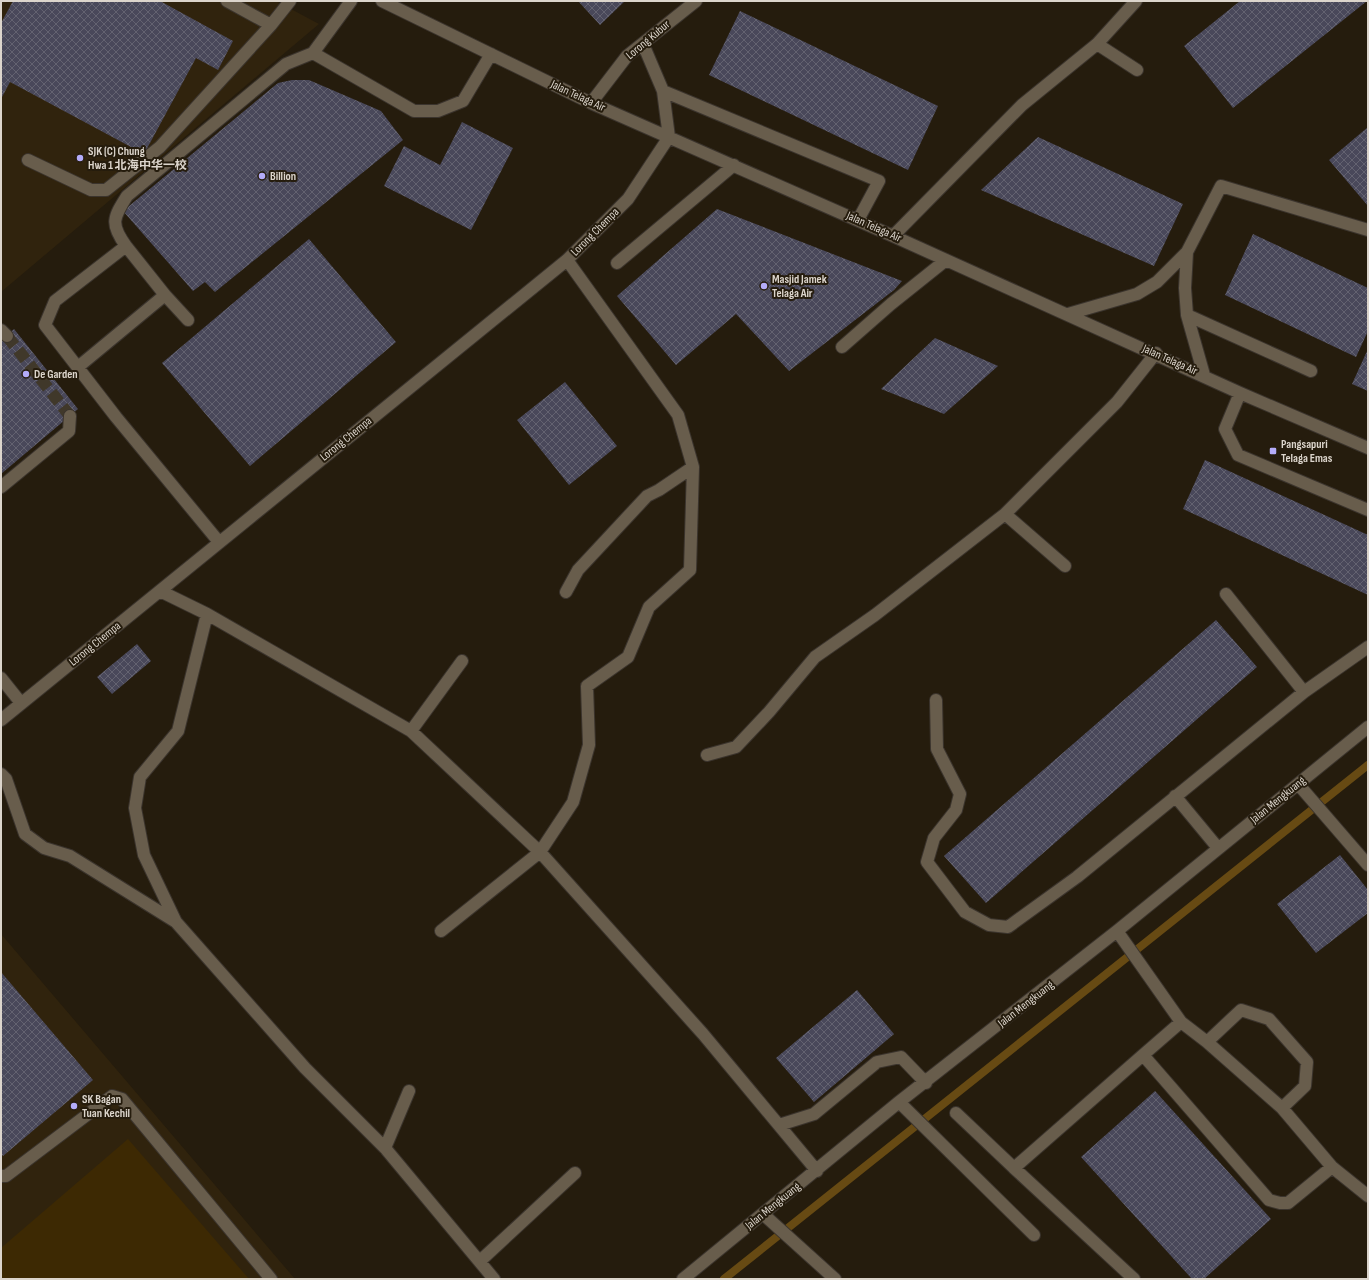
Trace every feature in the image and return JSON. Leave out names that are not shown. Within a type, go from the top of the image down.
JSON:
[{"type":"street","points":[[227,1],[271,25]]},
{"type":"street","points":[[28,160],[91,190],[106,190],[160,147],[271,25],[290,1]]},
{"type":"street","points":[[188,320],[165,295],[115,231],[116,213],[127,196],[286,64],[313,53],[351,1]]},
{"type":"street","name":"Jalan Telaga Air","points":[[382,1],[590,103],[734,165],[1156,353],[1240,393],[1368,448]]},
{"type":"street","name":"Lorong Kubur","points":[[590,103],[627,56],[696,1]]},
{"type":"street","points":[[893,236],[1022,105],[1097,44],[1136,1]]},
{"type":"street","points":[[643,44],[663,90],[668,137]]},
{"type":"street","points":[[1097,44],[1138,70]]},
{"type":"street","points":[[313,53],[414,111],[438,111],[463,101],[491,54]]},
{"type":"street","points":[[663,90],[879,181],[858,220]]},
{"type":"street","name":"Lorong Chempa","points":[[1,720],[567,260],[628,199],[668,137]]},
{"type":"street","points":[[617,263],[734,165]]},
{"type":"street","points":[[1068,314],[1137,294],[1157,282],[1186,252],[1221,186],[1368,230]]},
{"type":"street","points":[[126,246],[55,301],[45,325],[116,417],[219,542]]},
{"type":"street","points":[[1186,252],[1185,288],[1187,315],[1204,375]]},
{"type":"street","points":[[441,931],[540,852],[573,802],[589,745],[587,686],[628,657],[649,607],[690,570],[693,467],[678,415],[567,260]]},
{"type":"street","points":[[842,347],[891,304],[946,260]]},
{"type":"street","points":[[78,367],[165,295]]},
{"type":"street","points":[[1187,315],[1311,371]]},
{"type":"street","points":[[707,755],[736,748],[769,712],[815,657],[876,615],[1005,514],[1117,402],[1156,353]]},
{"type":"street","points":[[1240,393],[1225,429],[1238,455],[1368,510]]},
{"type":"street","points":[[1,487],[69,432],[70,416]]},
{"type":"street","points":[[566,592],[578,570],[647,496],[659,490],[693,467]]},
{"type":"street","points":[[1005,514],[1064,566]]},
{"type":"street","points":[[160,591],[207,614],[411,731],[540,852],[703,1034],[817,1171]]},
{"type":"street","points":[[1226,594],[1304,692]]},
{"type":"street","points":[[207,614],[178,731],[140,777],[135,808],[144,855],[176,922],[305,1068],[384,1148],[494,1279]]},
{"type":"street","points":[[936,700],[937,749],[960,794],[956,810],[934,838],[927,862],[965,912],[989,925],[1008,927],[1076,877],[1304,692],[1368,647]]},
{"type":"street","points":[[411,731],[462,661]]},
{"type":"street","points":[[1,678],[21,703]]},
{"type":"street","name":"Jalan Mengkuang","points":[[683,1279],[817,1171],[899,1102],[926,1083],[1117,931],[1368,728]]},
{"type":"street","points":[[1,774],[6,779],[25,834],[44,848],[70,856],[176,922]]},
{"type":"street","points":[[1298,784],[1368,865]]},
{"type":"street","points":[[1175,796],[1218,848]]},
{"type":"street","points":[[1117,931],[1181,1022],[1207,1042],[1282,1108],[1332,1167],[1368,1196]]},
{"type":"street","points":[[1207,1042],[1242,1010],[1269,1019],[1307,1062],[1305,1086],[1282,1108]]},
{"type":"street","points":[[1014,1168],[1181,1022]]},
{"type":"street","points":[[1143,1055],[1269,1200],[1280,1203],[1288,1203],[1332,1167]]},
{"type":"street","points":[[779,1126],[814,1114],[877,1062],[901,1057],[926,1083]]},
{"type":"street","points":[[384,1148],[409,1091]]},
{"type":"street","points":[[1,1176],[6,1176],[112,1096],[122,1099],[271,1279]]},
{"type":"street","points":[[899,1102],[1034,1235]]},
{"type":"street","points":[[956,1112],[1134,1279]]},
{"type":"street","points":[[480,1261],[575,1173]]},
{"type":"street","points":[[763,1214],[835,1279]]},
{"type":"shaded area","name":"SJK (C) Chung Hwa 1 北海中华一校","points":[[1,1],[276,1],[319,24],[1,292]]},
{"type":"shaded area","name":"SK Bagan Tuan Kechil","points":[[1,934],[295,1279],[1,1279]]},
{"type":"shaded area","points":[[128,1139],[249,1279],[1,1279],[1,1248]]},
{"type":"building","points":[[13,1],[160,1],[233,41],[218,70],[196,58],[144,154],[10,82],[1,99],[1,23]]},
{"type":"building","points":[[578,1],[625,1],[600,25]]},
{"type":"building","points":[[1240,1],[1367,1],[1233,108],[1184,46]]},
{"type":"building","points":[[740,11],[938,106],[908,170],[709,75]]},
{"type":"building","name":"Billion","points":[[292,80],[309,80],[381,111],[403,140],[215,292],[205,282],[193,291],[123,211],[278,83]]},
{"type":"building","points":[[462,122],[513,148],[471,230],[384,186],[404,146],[440,165]]},
{"type":"building","points":[[1368,127],[1368,206],[1329,160]]},
{"type":"building","points":[[1038,137],[1183,204],[1154,266],[981,190]]},
{"type":"building","name":"Masjid Jamek Telaga Air","points":[[717,209],[902,281],[894,290],[789,371],[736,314],[676,365],[617,296]]},
{"type":"building","points":[[1253,234],[1368,288],[1368,331],[1356,357],[1225,295]]},
{"type":"building","points":[[309,239],[396,342],[250,466],[162,363]]},
{"type":"building","name":"De Garden","points":[[14,329],[78,409],[1,474],[1,340]]},
{"type":"building","points":[[935,338],[998,366],[944,414],[881,389]]},
{"type":"building","points":[[1368,349],[1368,391],[1352,384]]},
{"type":"building","points":[[565,382],[617,446],[569,485],[517,420]]},
{"type":"building","points":[[1205,460],[1368,535],[1368,595],[1183,509]]},
{"type":"building","points":[[1216,620],[1257,667],[986,903],[944,856]]},
{"type":"building","points":[[137,644],[151,661],[112,694],[97,677]]},
{"type":"building","points":[[1340,855],[1368,890],[1368,913],[1316,953],[1277,904]]},
{"type":"building","points":[[1,972],[93,1080],[3,1156],[1,1154]]},
{"type":"building","points":[[857,990],[894,1034],[814,1102],[776,1058]]},
{"type":"building","points":[[1155,1091],[1271,1219],[1204,1279],[1192,1279],[1081,1157]]},
{"type":"waterway","points":[[724,1279],[1368,765]]},
{"type":"tunnel","points":[[7,336],[70,416]]},
{"type":"place","name":"SJK (C) Chung Hwa 1 北海中华一校","points":[[80,158]]},
{"type":"place","name":"Billion","points":[[262,176]]},
{"type":"place","name":"Masjid Jamek Telaga Air","points":[[764,286]]},
{"type":"place","name":"De Garden","points":[[26,374]]},
{"type":"place","name":"Pangsapuri Telaga Emas","points":[[1273,451]]},
{"type":"place","name":"SK Bagan Tuan Kechil","points":[[74,1106]]}]
